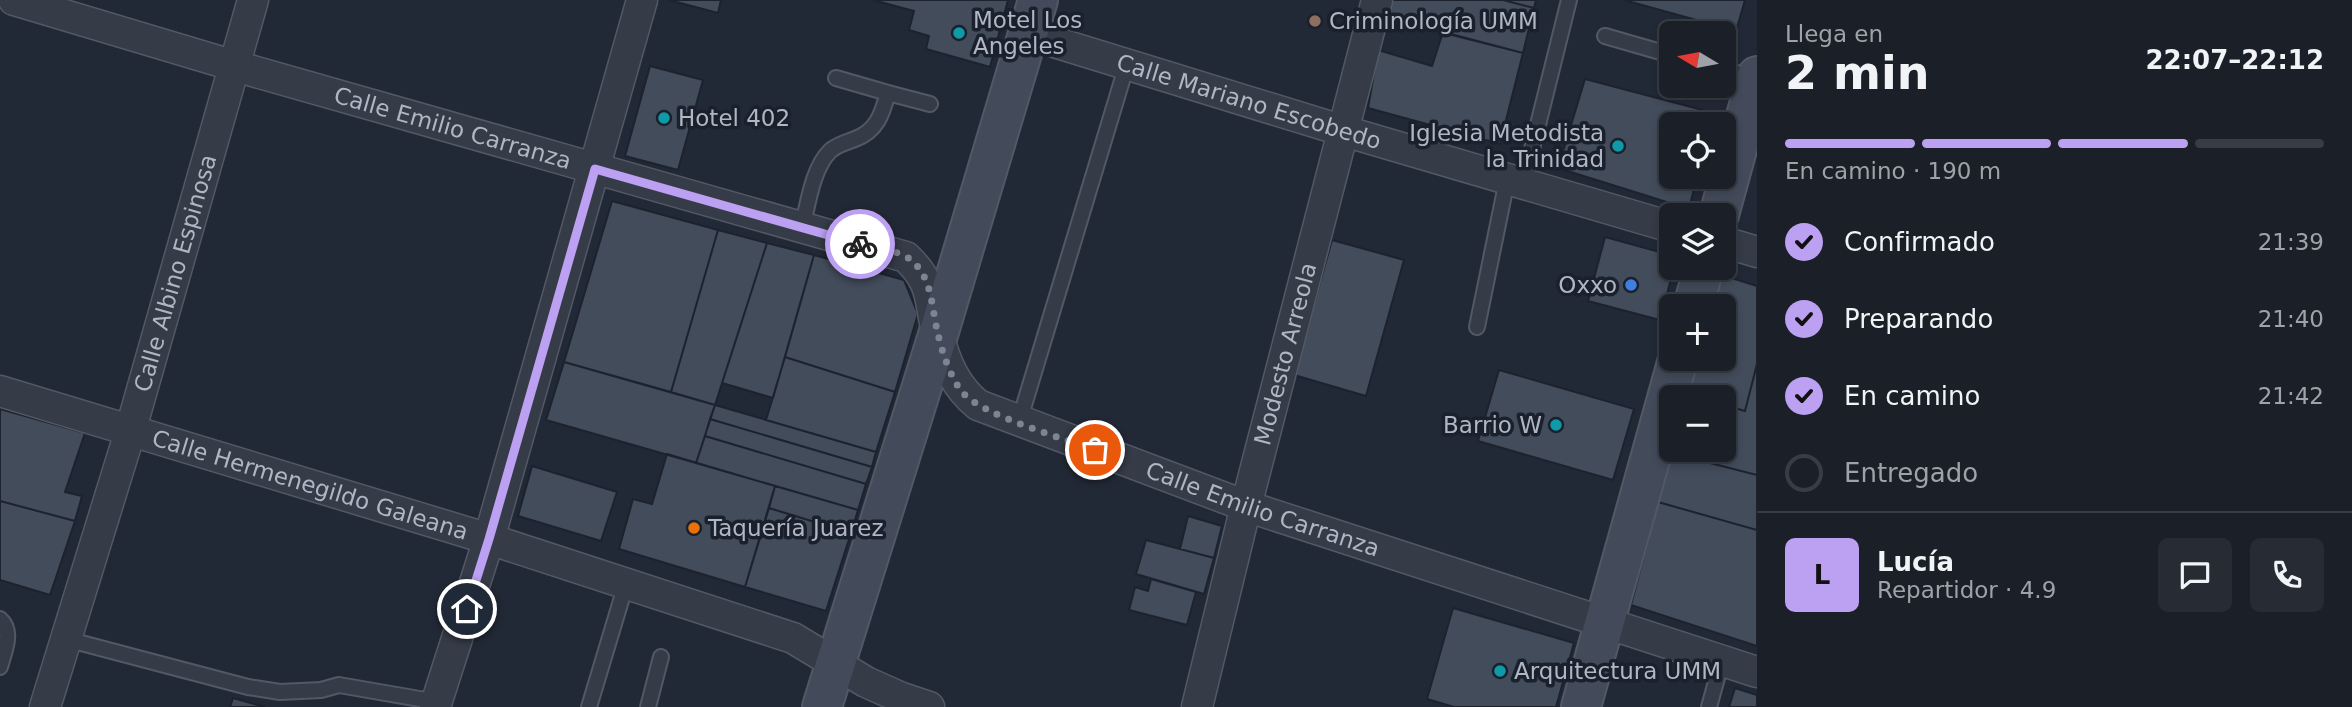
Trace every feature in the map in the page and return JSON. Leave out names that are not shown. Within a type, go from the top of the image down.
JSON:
[{"type":"main road","points":[[822,707],[938,335],[1033,17]]},
{"type":"main road","points":[[1722,203],[1757,77]]},
{"type":"main road","points":[[1581,707],[1675,371]]},
{"type":"street","name":"Calle Emilio Carranza","points":[[14,0],[235,66],[906,257],[920,271],[931,292],[938,335],[953,376],[962,392],[978,405],[1246,506],[1757,672]]},
{"type":"street","name":"Calle Albino Espinosa","points":[[45,707],[130,432],[253,0]]},
{"type":"street","points":[[436,704],[489,539],[642,0]]},
{"type":"street","name":"Modesto Arreola","points":[[1198,707],[1246,506],[1377,0]]},
{"type":"street","name":"Calle Mariano Escobedo","points":[[1033,17],[1127,64],[1659,224]]},
{"type":"street","points":[[1736,245],[1757,251]]},
{"type":"street","name":"Calle Hermenegildo Galeana","points":[[0,391],[489,539],[793,638],[835,666],[866,682],[929,707]]},
{"type":"lane","points":[[1476,327],[1515,182],[1569,0]]},
{"type":"lane","points":[[1605,37],[1659,52]]},
{"type":"lane","points":[[1019,422],[1127,64]]},
{"type":"lane","points":[[1736,72],[1757,77]]},
{"type":"lane","points":[[836,78],[930,104]]},
{"type":"lane","points":[[803,228],[818,171],[824,159],[831,150],[864,136],[876,125],[888,93]]},
{"type":"lane","points":[[589,707],[626,584]]},
{"type":"lane","points":[[0,619],[7,628],[8,638],[0,667]]},
{"type":"lane","points":[[66,639],[248,687],[280,692],[321,690],[339,685],[436,704]]},
{"type":"lane","points":[[648,707],[661,657]]},
{"type":"lane","points":[[1709,707],[1722,660]]},
{"type":"building","points":[[669,0],[721,0],[718,13]]},
{"type":"building","name":"Motel Los Angeles","points":[[873,0],[1008,0],[990,67],[926,49],[929,36],[909,30],[914,11]]},
{"type":"building","points":[[1389,0],[1503,0],[1534,8],[1523,53],[1385,18]]},
{"type":"building","points":[[1503,0],[1536,0],[1534,8]]},
{"type":"building","points":[[1624,0],[1745,0],[1736,31],[1736,21],[1700,21]]},
{"type":"building","points":[[1443,32],[1523,53],[1500,144],[1368,108],[1378,50],[1432,66]]},
{"type":"building","name":"Hotel 402","points":[[650,66],[703,80],[678,170],[625,156]]},
{"type":"building","name":"Iglesia Metodista la Trinidad","points":[[1585,79],[1710,112],[1659,112],[1659,189],[1694,189],[1690,203],[1670,203],[1558,168]]},
{"type":"building","points":[[612,201],[718,230],[671,392],[564,362]]},
{"type":"building","points":[[718,230],[767,243],[715,405],[671,392]]},
{"type":"building","name":"Oxxo","points":[[1605,237],[1659,252],[1659,280],[1671,280],[1667,294],[1659,294],[1659,320],[1588,301]]},
{"type":"building","points":[[1332,240],[1404,260],[1366,396],[1294,375]]},
{"type":"building","points":[[767,243],[814,255],[773,398],[722,383]]},
{"type":"building","points":[[814,255],[904,280],[918,314],[895,392],[785,357]]},
{"type":"building","points":[[1736,279],[1757,286],[1757,364],[1745,411],[1736,408],[1736,385],[1690,385],[1693,371],[1736,371],[1736,294],[1713,294],[1717,280]]},
{"type":"building","points":[[785,357],[895,392],[876,452],[766,420]]},
{"type":"building","points":[[564,362],[715,405],[696,463],[546,420]]},
{"type":"building","points":[[1757,364],[1757,475],[1706,462],[1736,462],[1736,408],[1745,411]]},
{"type":"building","name":"Barrio W","points":[[1499,370],[1634,409],[1613,480],[1478,441]]},
{"type":"building","points":[[715,405],[876,452],[872,467],[710,419]]},
{"type":"building","points":[[0,409],[85,433],[65,492],[82,496],[75,521],[0,501]]},
{"type":"building","points":[[710,419],[872,467],[866,484],[705,436]]},
{"type":"building","points":[[705,436],[866,484],[858,510],[696,463]]},
{"type":"building","name":"Taquería Juarez","points":[[667,454],[775,486],[745,587],[619,549],[633,499],[652,504]]},
{"type":"building","points":[[1669,462],[1706,462],[1757,475],[1757,530],[1658,502]]},
{"type":"building","points":[[532,466],[617,492],[601,541],[518,516]]},
{"type":"building","points":[[775,486],[858,510],[851,533],[769,508]]},
{"type":"building","points":[[0,501],[75,521],[50,595],[0,580]]},
{"type":"building","points":[[1658,502],[1757,530],[1757,646],[1631,605]]},
{"type":"building","points":[[769,508],[851,533],[826,611],[745,587]]},
{"type":"building","points":[[1188,516],[1222,526],[1214,558],[1180,549]]},
{"type":"building","points":[[1146,540],[1214,558],[1204,594],[1136,574]]},
{"type":"building","points":[[1151,579],[1196,592],[1187,625],[1129,610],[1135,587],[1148,591]]},
{"type":"building","name":"Arquitectura UMM","points":[[1453,608],[1574,643],[1556,707],[1454,707],[1427,699]]},
{"type":"building","points":[[1735,688],[1757,695],[1757,707],[1729,707]]},
{"type":"building","points":[[233,698],[265,707],[230,707]]},
{"type":"way so far","points":[[860,244],[906,257],[920,271],[931,292],[938,335],[962,392],[978,405],[1095,450]]},
{"type":"place","name":"Criminología UMM","points":[[1315,21]]},
{"type":"place","name":"Motel Los Angeles","points":[[959,33]]},
{"type":"place","name":"Hotel 402","points":[[664,118]]},
{"type":"place","name":"Iglesia Metodista la Trinidad","points":[[1618,146]]},
{"type":"place","name":"Oxxo","points":[[1631,285]]},
{"type":"place","name":"Barrio W","points":[[1556,425]]},
{"type":"place","name":"Taquería Juarez","points":[[694,528]]},
{"type":"place","name":"Arquitectura UMM","points":[[1500,671]]},
{"type":"route","points":[[467,609],[595,169],[860,244]]}]
